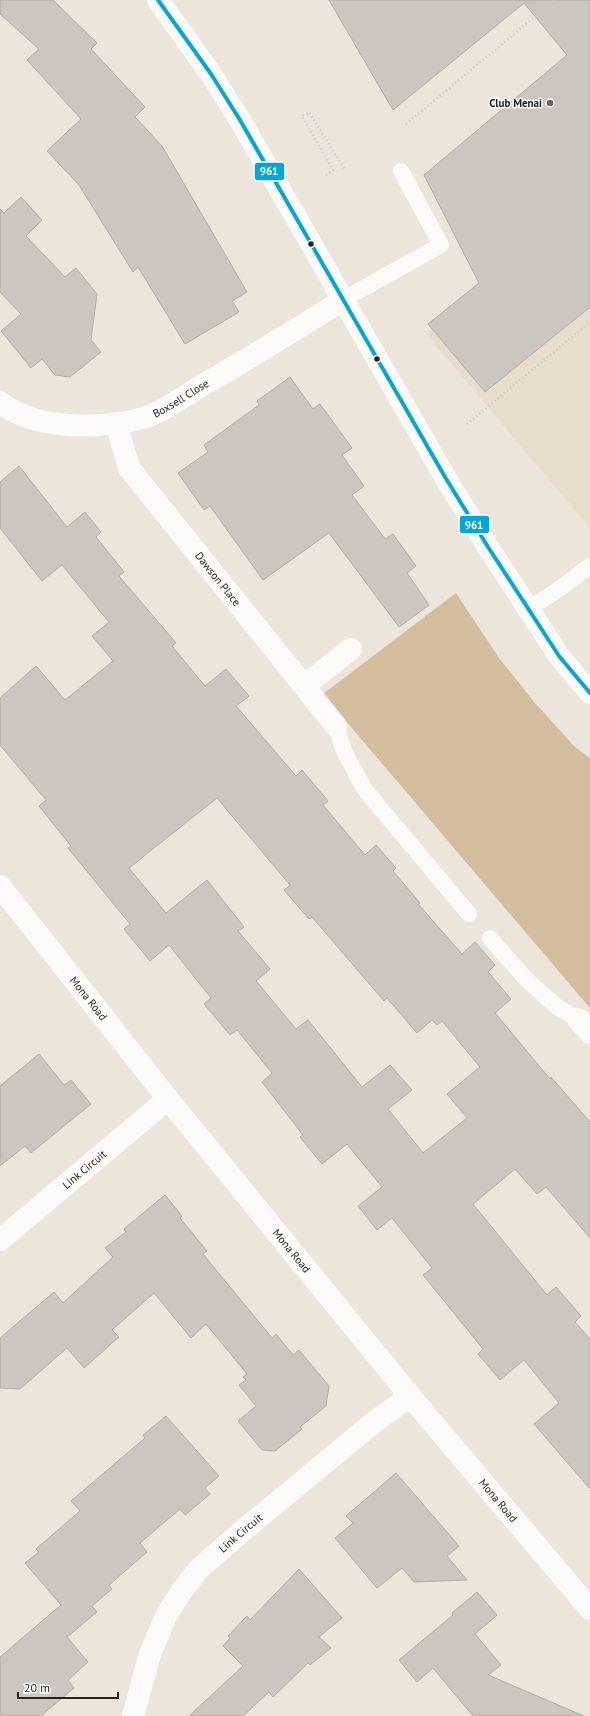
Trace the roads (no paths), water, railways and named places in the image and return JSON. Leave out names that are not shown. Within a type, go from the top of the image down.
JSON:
[{"type":"street","points":[[158,0],[211,74],[240,120],[445,477],[559,656],[590,693]]},
{"type":"street","name":"Boxsell Close","points":[[0,402],[30,417],[58,424],[85,427],[145,418],[271,345],[344,299]]},
{"type":"street","name":"Dawson Place","points":[[116,423],[129,468],[336,726]]},
{"type":"street","points":[[304,686],[351,649]]},
{"type":"street","name":"Mona Road","points":[[0,886],[168,1099],[410,1396],[590,1609]]},
{"type":"street","name":"Link Circuit","points":[[0,1240],[168,1099]]},
{"type":"street","name":"Link Circuit","points":[[133,1716],[150,1654],[166,1616],[181,1592],[199,1569],[252,1523],[373,1424],[410,1396]]},
{"type":"lane","points":[[344,299],[441,245],[400,171]]},
{"type":"lane","points":[[528,609],[590,566]]},
{"type":"lane","points":[[336,726],[344,751],[365,790],[469,914]]},
{"type":"lane","points":[[490,938],[526,979],[557,1007],[584,1026]]},
{"type":"place","name":"Club Menai","points":[[550,103]]}]
